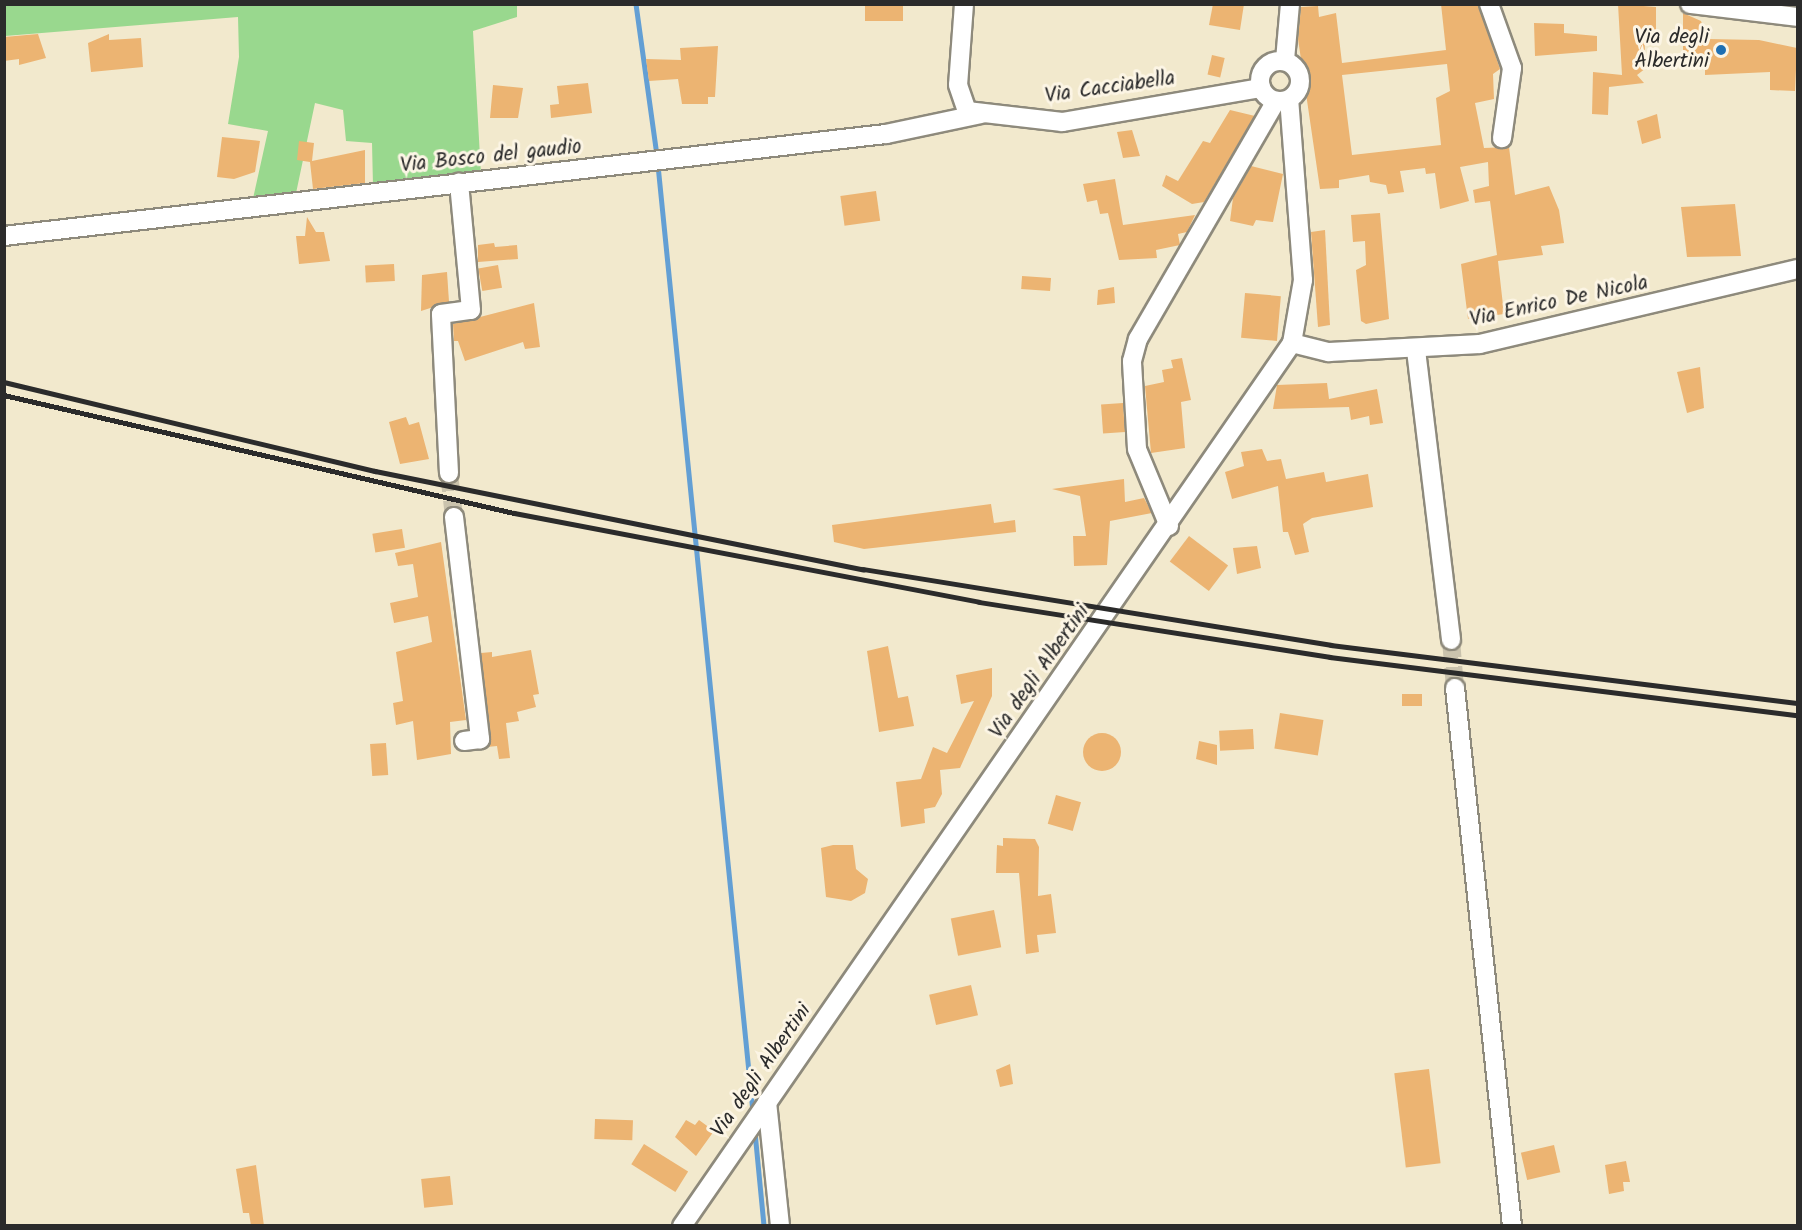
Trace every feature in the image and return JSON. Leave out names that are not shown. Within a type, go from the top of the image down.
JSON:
[{"type":"street","points":[[964,4],[958,86],[967,111],[981,114]]},
{"type":"street","points":[[1285,60],[1290,4]]},
{"type":"street","points":[[1489,4],[1512,68],[1502,138]]},
{"type":"street","points":[[1690,4],[1797,16]]},
{"type":"street","points":[[1282,101],[1261,88],[1263,70],[1285,60]]},
{"type":"street","points":[[1169,526],[1137,449],[1132,361],[1138,339],[1282,101],[1298,93],[1302,77],[1285,60]]},
{"type":"street","name":"Via Cacciabella","points":[[981,114],[1062,122],[1261,88]]},
{"type":"street","name":"Via degli Albertini","points":[[682,1226],[1169,526],[1292,343],[1303,280],[1282,101]]},
{"type":"street","name":"Via Bosco del gaudio","points":[[4,236],[886,134],[981,114]]},
{"type":"street","points":[[449,473],[441,314],[471,310],[459,183]]},
{"type":"street","name":"Via Enrico De Nicola","points":[[1292,343],[1329,352],[1416,350],[1520,338],[1797,269]]},
{"type":"street","points":[[1416,350],[1450,640]]},
{"type":"street","points":[[454,517],[480,739],[464,741]]},
{"type":"street","points":[[1455,688],[1512,1226]]},
{"type":"street","points":[[763,1108],[780,1226]]},
{"type":"green space","points":[[517,4],[517,17],[473,31],[481,175],[373,186],[372,143],[346,141],[343,110],[315,103],[295,198],[252,203],[268,131],[228,124],[239,57],[238,17],[5,36],[4,5]]},
{"type":"building","points":[[865,4],[903,4],[903,21],[865,21]]},
{"type":"building","points":[[1213,4],[1244,4],[1240,30],[1209,25]]},
{"type":"building","points":[[1441,4],[1478,4],[1500,69],[1493,74],[1494,99],[1475,103],[1484,148],[1509,147],[1515,195],[1549,186],[1559,210],[1564,243],[1541,246],[1543,255],[1498,261],[1504,314],[1468,319],[1461,264],[1497,255],[1490,201],[1475,203],[1473,190],[1489,186],[1488,162],[1460,167],[1469,201],[1440,209],[1435,173],[1426,174],[1425,168],[1400,171],[1404,192],[1388,194],[1386,185],[1370,182],[1369,175],[1339,180],[1339,188],[1320,189],[1298,39],[1301,7],[1318,6],[1319,17],[1336,13],[1342,63],[1446,50]],"holes":[[[1447,64],[1450,91],[1436,98],[1441,145],[1352,155],[1342,75]]]},
{"type":"building","points":[[1618,4],[1656,7],[1656,33],[1644,33],[1646,68],[1637,75],[1644,83],[1609,87],[1608,115],[1592,114],[1593,72],[1622,75]]},
{"type":"building","name":"Via degli Albertini","points":[[1683,13],[1701,21],[1707,39],[1759,40],[1797,48],[1795,91],[1770,90],[1770,72],[1705,75],[1705,61],[1683,60]]},
{"type":"building","points":[[1534,23],[1564,24],[1564,33],[1597,36],[1597,51],[1535,56]]},
{"type":"building","points":[[38,34],[46,58],[19,65],[19,59],[4,61],[4,37]]},
{"type":"building","points":[[109,34],[109,40],[141,38],[143,67],[91,72],[88,43]]},
{"type":"building","points":[[718,46],[715,97],[708,97],[708,104],[682,104],[678,79],[649,81],[646,59],[681,60],[680,48]]},
{"type":"building","points":[[1212,55],[1225,58],[1220,77],[1208,74]]},
{"type":"building","points":[[588,83],[592,113],[551,118],[550,105],[559,104],[557,86]]},
{"type":"building","points":[[493,85],[523,88],[518,118],[490,118]]},
{"type":"building","points":[[1230,110],[1255,116],[1204,202],[1192,204],[1162,186],[1166,175],[1178,181],[1203,141],[1210,143]]},
{"type":"building","points":[[1657,114],[1661,138],[1642,144],[1637,121]]},
{"type":"building","points":[[1132,130],[1140,156],[1123,158],[1117,132]]},
{"type":"building","points":[[222,137],[260,141],[255,172],[234,179],[217,177]]},
{"type":"building","points":[[299,141],[314,143],[312,161],[365,150],[365,183],[313,189],[310,162],[297,160]]},
{"type":"building","points":[[1251,166],[1283,174],[1273,222],[1256,220],[1253,226],[1230,221],[1233,198]]},
{"type":"building","points":[[1115,179],[1123,225],[1195,215],[1187,232],[1178,234],[1180,245],[1156,250],[1157,258],[1119,260],[1108,213],[1100,214],[1097,200],[1087,202],[1083,184]]},
{"type":"building","points":[[876,191],[880,221],[845,226],[840,196]]},
{"type":"building","points":[[1735,204],[1741,256],[1687,257],[1681,207]]},
{"type":"building","points":[[1380,213],[1389,319],[1366,324],[1361,321],[1356,270],[1366,265],[1365,241],[1353,242],[1351,215]]},
{"type":"building","points":[[307,217],[316,232],[324,232],[330,261],[299,264],[296,236],[305,236]]},
{"type":"building","points":[[1325,230],[1330,325],[1318,327],[1311,232]]},
{"type":"building","points":[[494,243],[495,247],[517,245],[518,259],[478,262],[478,245]]},
{"type":"building","points":[[394,264],[395,281],[366,282],[365,266]]},
{"type":"building","points":[[498,265],[502,288],[482,291],[478,268]]},
{"type":"building","points":[[447,272],[449,302],[421,311],[422,275]]},
{"type":"building","points":[[1022,276],[1051,278],[1050,291],[1021,289]]},
{"type":"building","points":[[1114,287],[1115,303],[1097,305],[1098,290]]},
{"type":"building","points":[[1245,293],[1281,296],[1277,341],[1241,338]]},
{"type":"building","points":[[534,303],[540,347],[525,349],[523,342],[465,361],[458,341],[454,341],[453,324]]},
{"type":"building","points":[[1182,358],[1191,400],[1181,402],[1185,448],[1151,453],[1145,386],[1164,382],[1162,370],[1173,368],[1171,360]]},
{"type":"building","points":[[1700,367],[1704,408],[1687,413],[1677,372]]},
{"type":"building","points":[[1327,383],[1329,399],[1377,389],[1383,423],[1370,425],[1369,416],[1351,420],[1349,407],[1273,409],[1277,385]]},
{"type":"building","points":[[1123,403],[1125,432],[1103,433],[1101,405]]},
{"type":"building","points":[[406,417],[409,425],[419,422],[429,459],[400,464],[389,422]]},
{"type":"building","points":[[1262,449],[1267,461],[1281,459],[1286,479],[1324,472],[1326,482],[1368,474],[1373,507],[1312,518],[1303,524],[1309,552],[1295,555],[1288,532],[1283,532],[1278,486],[1232,499],[1225,472],[1244,466],[1241,452]]},
{"type":"building","points":[[1124,479],[1125,502],[1144,498],[1152,513],[1110,521],[1107,565],[1074,566],[1073,536],[1086,536],[1080,496],[1052,489]]},
{"type":"building","points":[[991,504],[994,523],[1015,520],[1016,532],[864,549],[834,542],[832,525]]},
{"type":"building","points":[[402,529],[405,548],[375,552],[372,534]]},
{"type":"building","points":[[1189,536],[1228,565],[1209,591],[1170,562]]},
{"type":"building","points":[[441,542],[466,720],[450,722],[451,754],[417,760],[413,721],[396,725],[393,703],[403,701],[396,652],[432,642],[428,616],[394,623],[390,603],[418,597],[413,564],[398,566],[395,553]]},
{"type":"building","points":[[1257,546],[1261,568],[1237,574],[1233,548]]},
{"type":"building","points":[[888,646],[898,698],[908,696],[914,726],[879,732],[867,651]]},
{"type":"building","points":[[531,650],[539,694],[533,695],[536,707],[517,712],[519,721],[506,723],[510,758],[499,759],[497,746],[487,747],[491,738],[481,653],[492,652],[492,657]]},
{"type":"building","points":[[992,668],[992,696],[960,768],[940,770],[942,794],[935,807],[924,809],[925,823],[901,827],[896,782],[921,779],[933,747],[947,753],[974,701],[961,704],[956,675]]},
{"type":"building","points":[[1402,694],[1422,694],[1422,706],[1402,706]]},
{"type":"building","points":[[1280,713],[1323,720],[1318,755],[1274,749]]},
{"type":"building","points":[[1253,729],[1254,749],[1220,751],[1219,731]]},
{"type":"building","points":[[1102,733],[1116,738],[1121,752],[1116,766],[1102,771],[1088,766],[1083,752],[1088,738]]},
{"type":"building","points":[[1199,741],[1217,745],[1217,765],[1196,759]]},
{"type":"building","points":[[386,743],[388,775],[372,776],[370,744]]},
{"type":"building","points":[[1056,795],[1081,802],[1073,831],[1048,824]]},
{"type":"building","points":[[1003,838],[1035,839],[1039,847],[1038,896],[1051,894],[1056,933],[1037,935],[1039,952],[1026,954],[1019,873],[996,873],[997,845],[1003,846]]},
{"type":"building","points":[[833,845],[853,845],[856,869],[868,879],[865,893],[851,901],[826,897],[821,848]]},
{"type":"building","points":[[994,910],[1001,947],[958,956],[951,918]]},
{"type":"building","points":[[971,985],[978,1015],[936,1025],[929,995]]},
{"type":"building","points":[[1010,1064],[1013,1084],[1000,1087],[996,1070]]},
{"type":"building","points":[[1429,1069],[1441,1163],[1406,1168],[1394,1073]]},
{"type":"building","points":[[595,1119],[633,1120],[632,1140],[594,1139]]},
{"type":"building","points":[[686,1120],[695,1125],[699,1120],[714,1131],[696,1156],[675,1137]]},
{"type":"building","points":[[644,1144],[688,1172],[675,1192],[631,1164]]},
{"type":"building","points":[[1554,1145],[1560,1172],[1527,1180],[1521,1153]]},
{"type":"building","points":[[1626,1161],[1630,1182],[1623,1182],[1624,1191],[1609,1194],[1605,1165]]},
{"type":"building","points":[[256,1165],[264,1226],[251,1226],[249,1213],[243,1213],[236,1169]]},
{"type":"building","points":[[450,1176],[453,1205],[424,1208],[421,1179]]},
{"type":"waterway","points":[[636,4],[657,156]]},
{"type":"waterway","points":[[658,165],[753,1112]]},
{"type":"waterway","points":[[755,1132],[764,1226]]},
{"type":"tunnel","points":[[449,473],[454,517]]},
{"type":"tunnel","points":[[1451,640],[1455,688]]},
{"type":"railway","points":[[4,382],[375,471],[863,569],[1331,645],[1798,703]]},
{"type":"railway","points":[[4,395],[514,513],[979,602],[1330,657],[1798,715]]},
{"type":"place","name":"Via degli Albertini","points":[[1721,50]]}]
